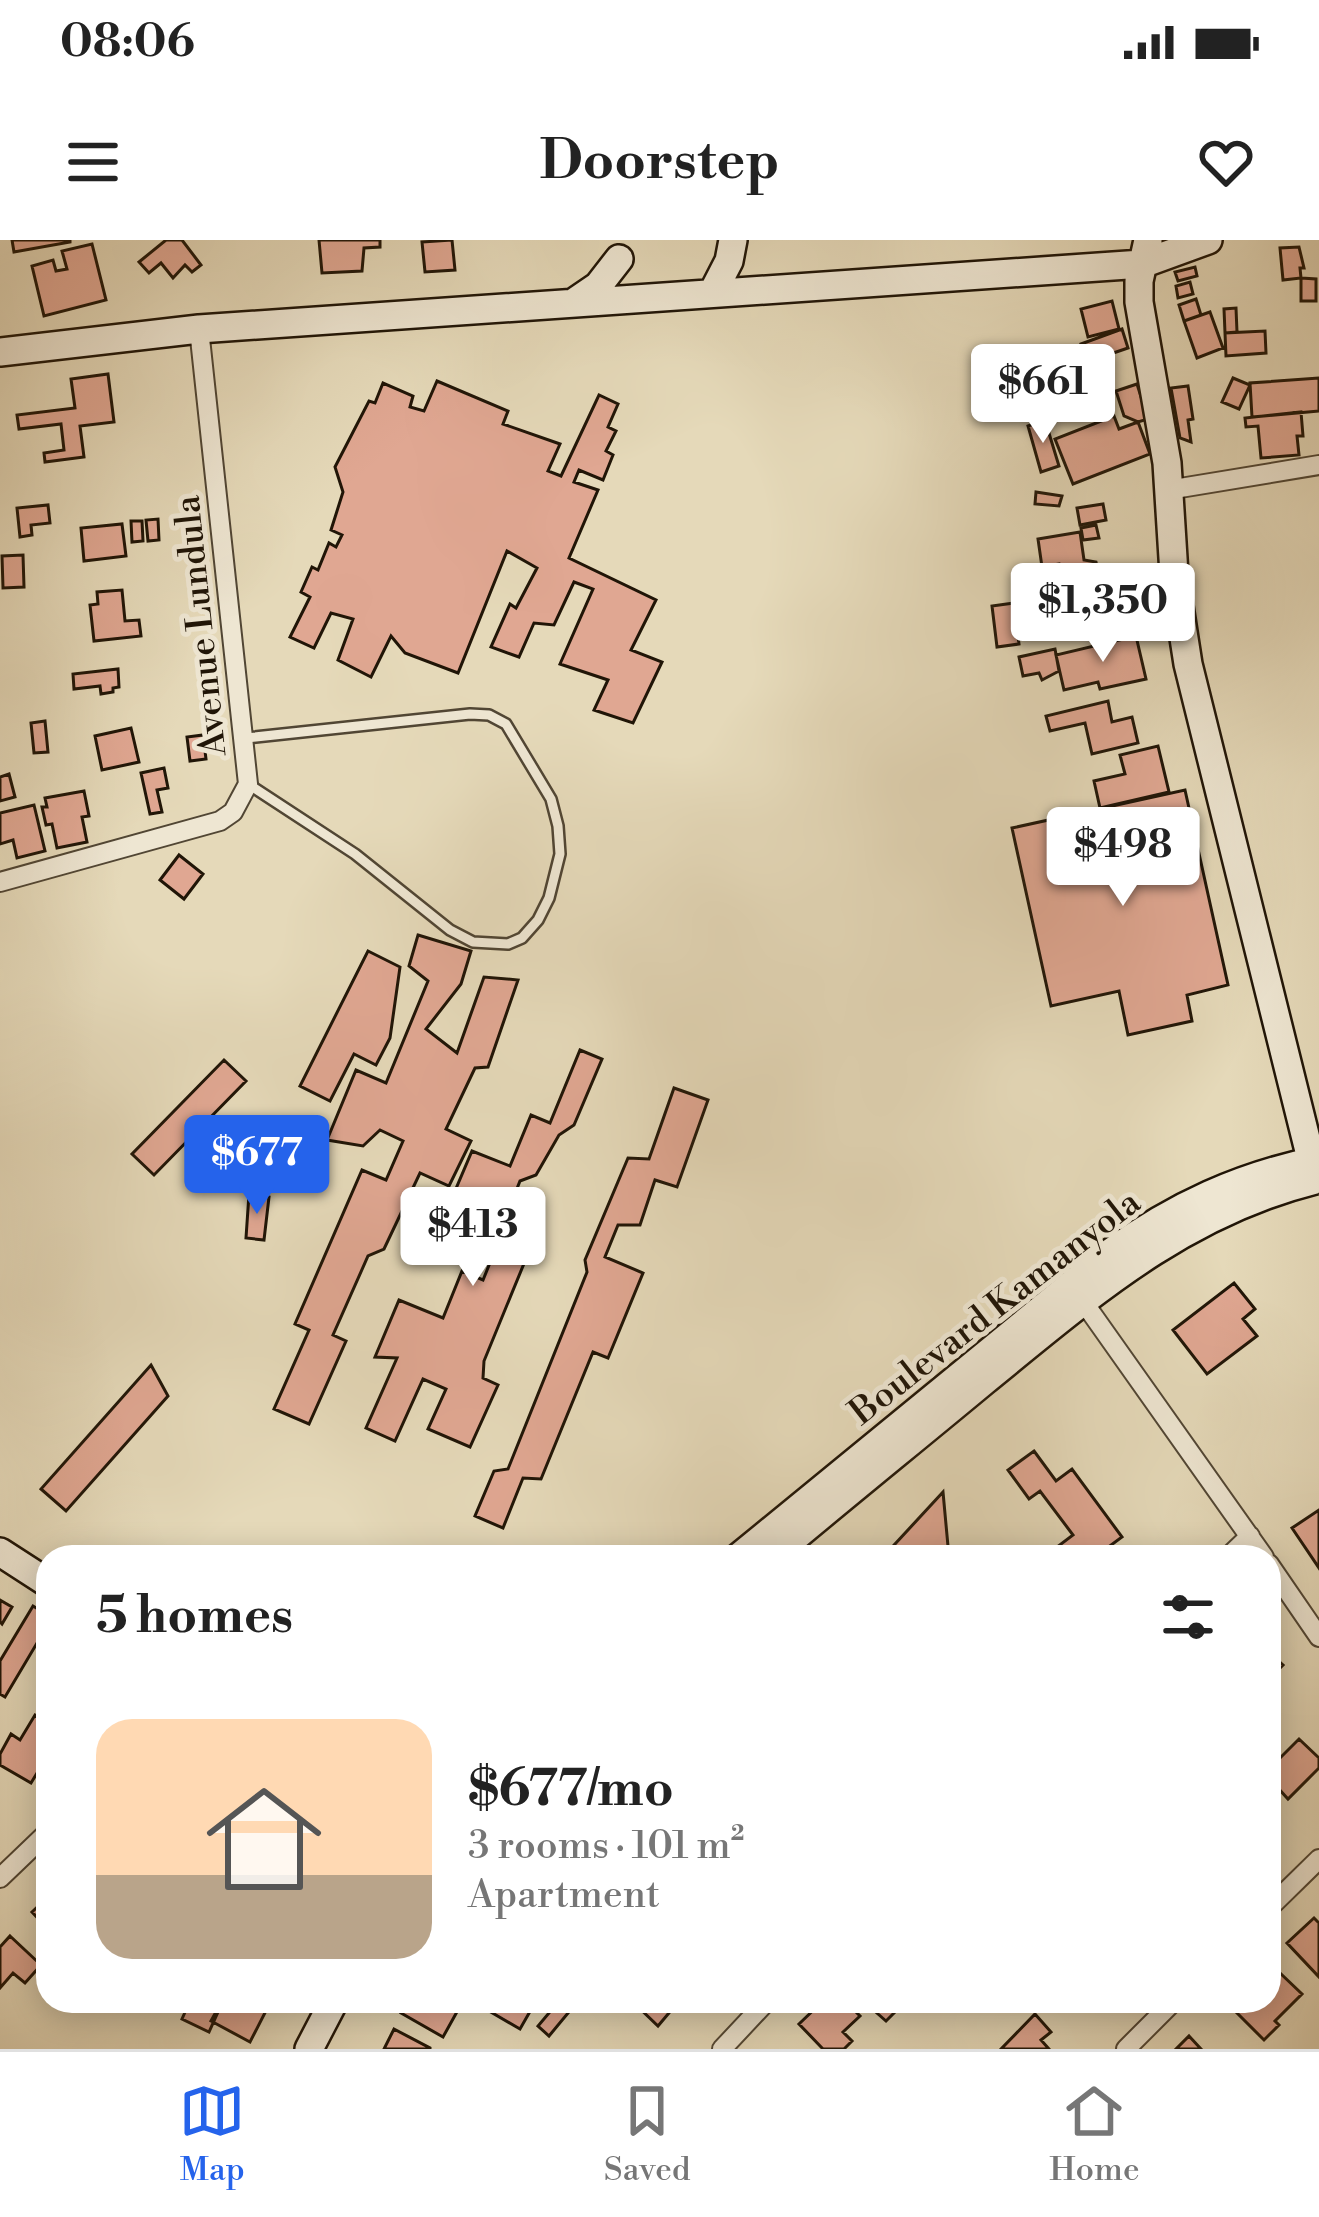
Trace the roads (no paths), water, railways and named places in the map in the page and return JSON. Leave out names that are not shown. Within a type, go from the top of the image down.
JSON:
[{"type":"street","points":[[712,292],[729,261],[733,240]]},
{"type":"street","points":[[0,352],[199,329],[641,298],[1145,252],[1208,240]]},
{"type":"street","points":[[624,248],[641,298]]},
{"type":"street","points":[[574,302],[598,286],[624,248]]},
{"type":"street","points":[[1145,252],[1139,302],[1167,463],[1174,574],[1188,664],[1316,1170]]},
{"type":"street","name":"Avenue Lundula","points":[[0,882],[220,821],[233,812],[248,784],[199,329]]},
{"type":"street","points":[[1168,490],[1319,465]]},
{"type":"street","name":"Boulevard Kamanyola","points":[[755,1545],[1077,1293],[1190,1226],[1316,1170]]},
{"type":"street","points":[[1077,1293],[1256,1545]]},
{"type":"street","name":"Boulevard Kamanyola","points":[[785,1545],[1077,1293]]},
{"type":"street","points":[[1241,1545],[1250,1536]]},
{"type":"street","points":[[0,1552],[36,1575]]},
{"type":"street","points":[[1281,1581],[1319,1637]]},
{"type":"street","points":[[0,1879],[36,1844]]},
{"type":"street","points":[[1281,1896],[1319,1858]]},
{"type":"street","points":[[309,2049],[328,2013]]},
{"type":"street","points":[[328,2049],[348,2013]]},
{"type":"street","points":[[722,2049],[756,2013]]},
{"type":"street","points":[[1126,2049],[1162,2013]]},
{"type":"lane","points":[[246,738],[489,715],[506,724],[551,800],[560,854],[556,876],[538,920],[523,938],[492,946],[473,942],[450,930],[355,854],[248,784]]}]
